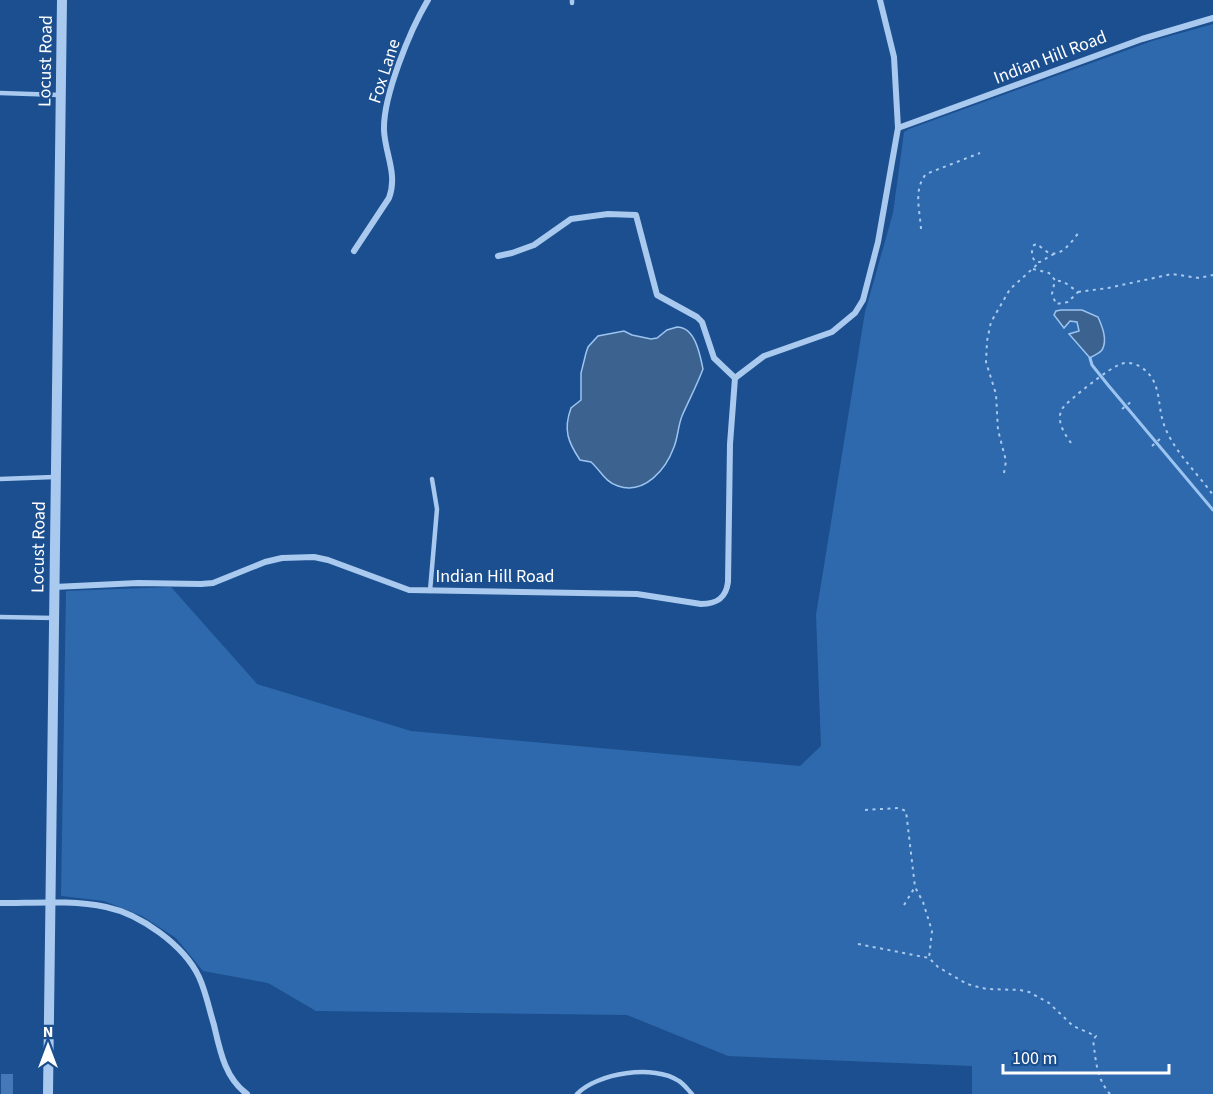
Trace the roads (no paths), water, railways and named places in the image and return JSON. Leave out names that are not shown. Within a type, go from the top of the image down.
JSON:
[{"type":"street","name":"Locust Road","points":[[48,1094],[62,0]]},
{"type":"street","name":"Fox Lane","points":[[354,251],[393,189],[394,179],[385,142],[387,106],[409,40],[428,0]]},
{"type":"street","points":[[498,256],[534,245],[571,219],[608,214],[636,214],[657,295],[697,316],[702,322],[714,358],[735,378],[764,356],[832,332],[855,313],[863,300],[878,242],[898,128],[894,57],[880,0]]},
{"type":"street","name":"Indian Hill Road","points":[[898,128],[1142,39],[1213,18]]},
{"type":"street","name":"Indian Hill Road","points":[[54,587],[213,583],[265,562],[298,557],[328,560],[401,589],[637,594],[710,604],[722,598],[727,591],[728,582],[730,444],[735,378]]},
{"type":"street","points":[[0,903],[50,903],[106,907],[124,912],[161,933],[176,945],[198,974],[229,1074],[247,1094]]},
{"type":"lane","points":[[0,93],[61,95]]},
{"type":"lane","points":[[0,479],[56,477]]},
{"type":"lane","points":[[430,591],[437,509],[432,479]]},
{"type":"lane","points":[[0,616],[54,618]]},
{"type":"lane","points":[[577,1094],[607,1076],[630,1073],[658,1073],[678,1080],[692,1094]]},
{"type":"waterway","points":[[1090,358],[1092,365],[1108,385],[1213,510]]}]
